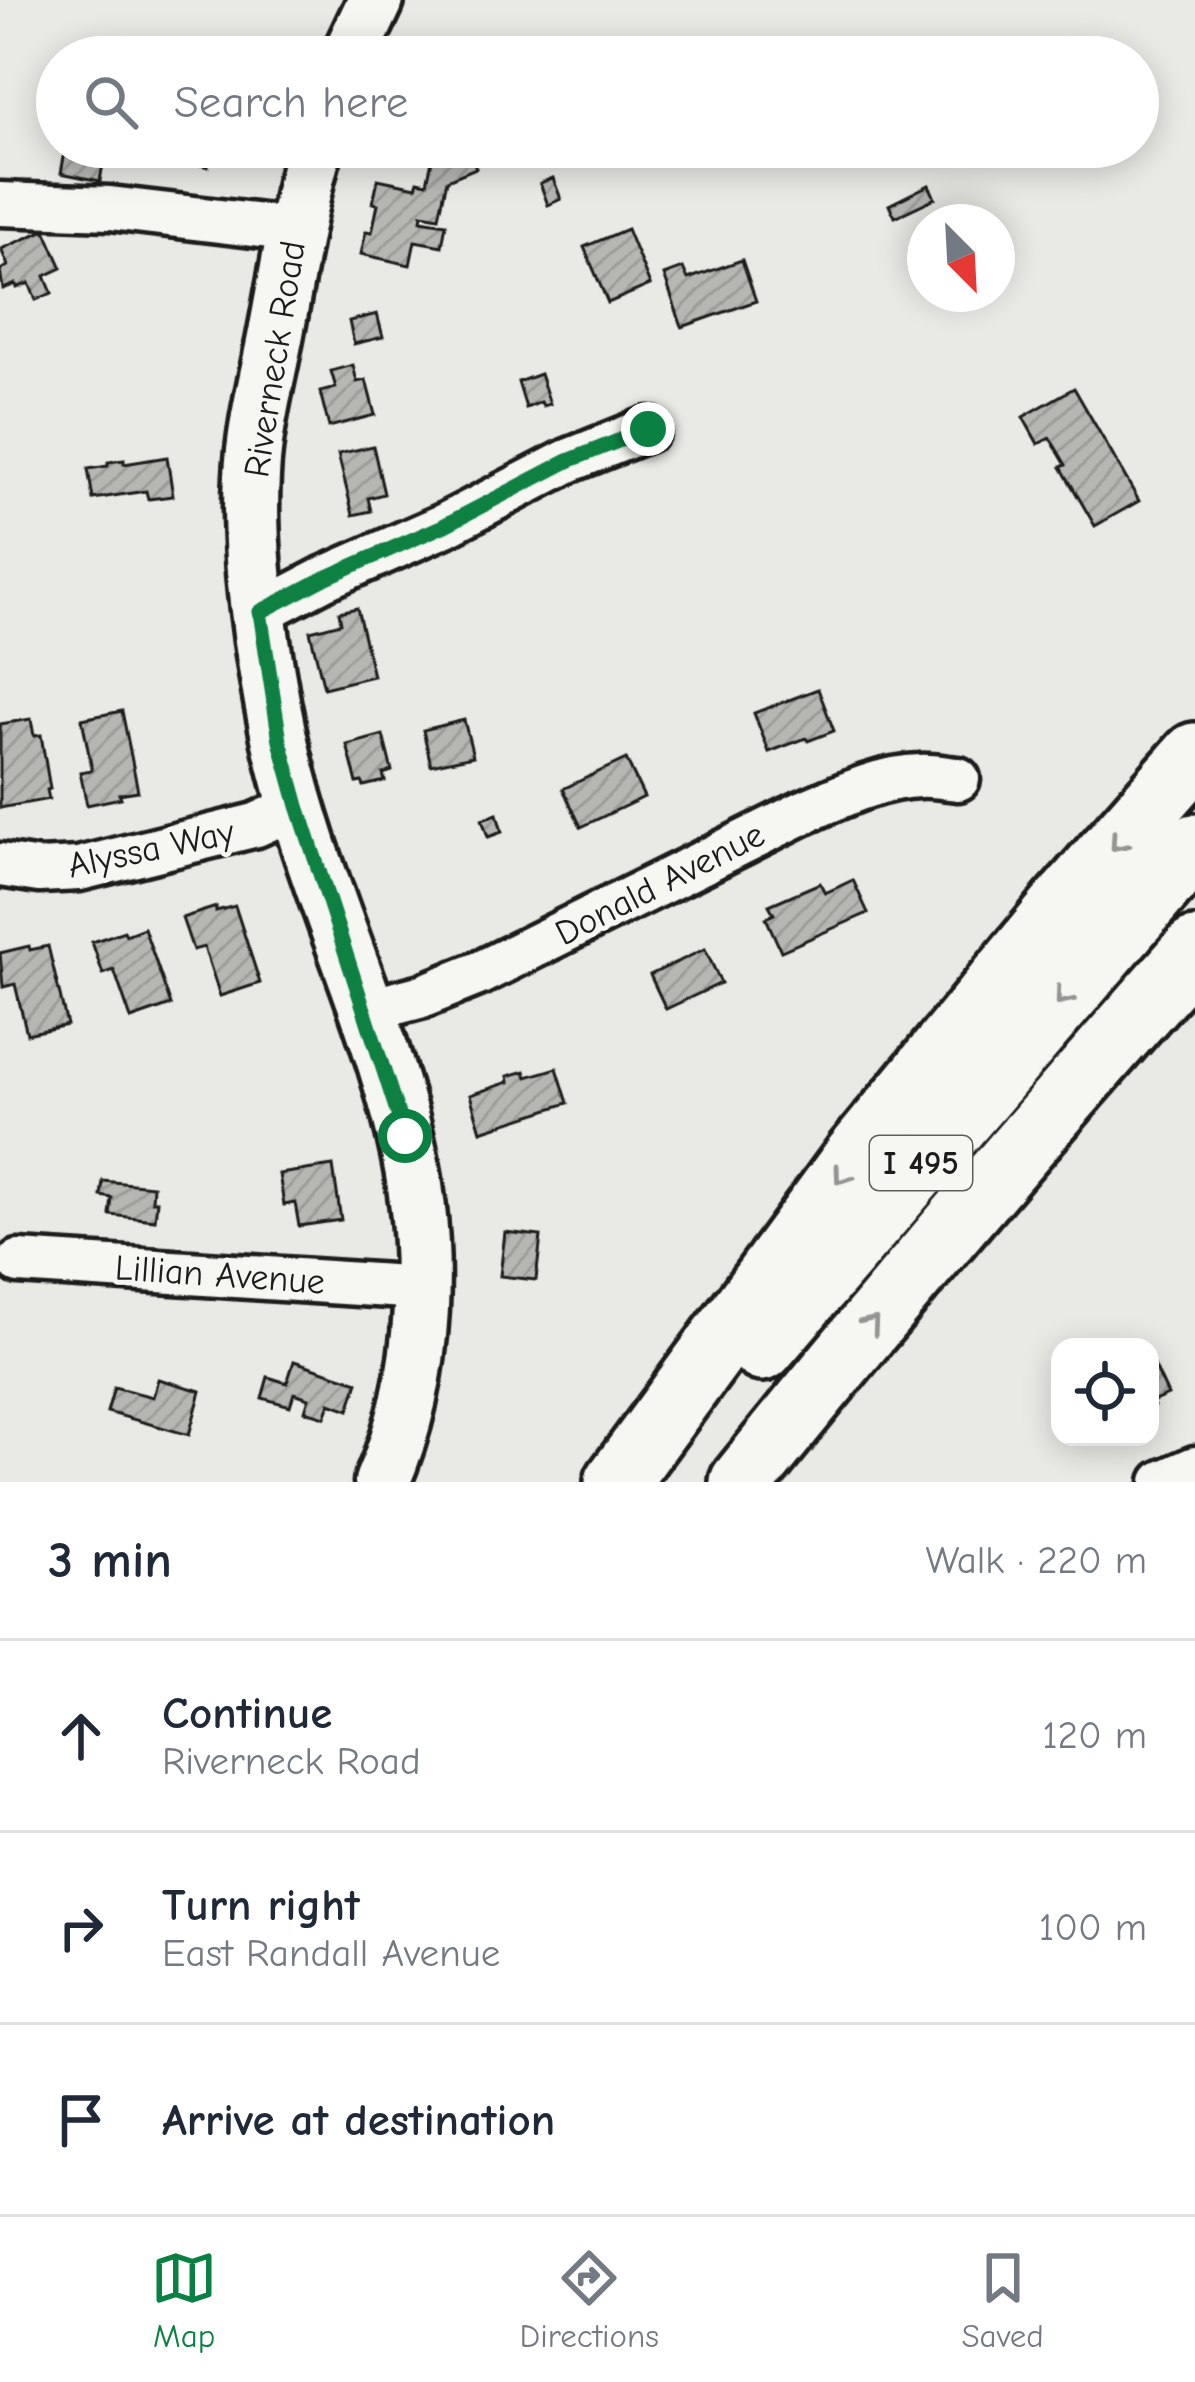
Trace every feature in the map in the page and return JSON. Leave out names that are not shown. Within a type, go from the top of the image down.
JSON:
[{"type":"highway","points":[[617,1482],[885,1120],[1195,755]]},
{"type":"highway","name":"I 495","points":[[649,1482],[1195,846]]},
{"type":"highway","name":"I 495","points":[[742,1482],[827,1375],[1195,950]]},
{"type":"highway","points":[[1063,1100],[1195,970]]},
{"type":"main road","points":[[358,36],[374,1]]},
{"type":"main road","name":"Riverneck Road","points":[[310,168],[251,477],[253,544],[280,741],[405,1136],[419,1230],[421,1288],[413,1378],[382,1482]]},
{"type":"street","points":[[0,204],[110,208],[296,230]]},
{"type":"street","points":[[260,612],[568,461],[648,429]]},
{"type":"street","name":"Donald Avenue","points":[[366,1011],[424,996],[480,974],[846,794],[918,776],[958,779]]},
{"type":"street","name":"Alyssa Way","points":[[0,865],[39,871],[79,869],[256,825],[298,806]]},
{"type":"street","name":"Lillian Avenue","points":[[19,1262],[421,1288]]},
{"type":"street","points":[[1163,1482],[1195,1468]]},
{"type":"building","points":[[62,168],[102,168],[100,181],[61,173]]},
{"type":"building","points":[[430,168],[476,168],[447,180],[439,217],[422,214],[421,220],[446,224],[442,246],[415,241],[410,265],[361,254],[366,231],[372,232],[378,179],[416,187],[418,181],[427,183]]},
{"type":"building","points":[[553,178],[561,199],[548,205],[540,183]]},
{"type":"building","points":[[929,185],[935,198],[907,204],[907,211],[895,217],[889,205]]},
{"type":"building","points":[[627,229],[650,285],[608,303],[584,247]]},
{"type":"building","points":[[45,230],[62,268],[45,276],[52,293],[36,300],[29,283],[3,289],[0,270],[8,266],[1,249]]},
{"type":"building","points":[[742,260],[756,301],[682,327],[664,275],[683,268],[688,279]]},
{"type":"building","points":[[377,314],[383,337],[354,344],[349,321]]},
{"type":"building","points":[[353,365],[357,382],[366,380],[375,415],[329,427],[320,392],[336,388],[331,371]]},
{"type":"building","points":[[540,374],[550,404],[526,408],[518,382]]},
{"type":"building","points":[[1074,388],[1139,501],[1095,526],[1050,438],[1038,444],[1023,417]]},
{"type":"building","points":[[373,446],[384,494],[368,498],[371,511],[353,515],[338,454]]},
{"type":"building","points":[[167,457],[173,496],[148,499],[146,491],[93,499],[88,469],[108,466],[108,462]]},
{"type":"building","points":[[357,608],[373,676],[324,688],[310,631],[341,623],[339,612]]},
{"type":"building","points":[[818,689],[834,731],[769,752],[754,713]]},
{"type":"building","points":[[122,711],[138,791],[87,805],[80,772],[92,770],[82,719]]},
{"type":"building","points":[[31,719],[34,736],[41,735],[49,799],[0,808],[0,724]]},
{"type":"building","points":[[464,720],[473,756],[431,765],[423,730]]},
{"type":"building","points":[[383,735],[392,771],[383,774],[385,781],[357,783],[347,745]]},
{"type":"building","points":[[626,759],[644,797],[581,827],[563,789]]},
{"type":"building","points":[[497,814],[502,832],[488,837],[482,819]]},
{"type":"building","points":[[853,880],[868,913],[781,951],[766,918],[774,914],[769,905],[820,883],[825,893]]},
{"type":"building","points":[[235,906],[260,983],[220,996],[204,947],[193,950],[182,918]]},
{"type":"building","points":[[144,928],[171,1005],[131,1019],[114,970],[103,974],[92,942]]},
{"type":"building","points":[[29,946],[30,950],[48,946],[67,1025],[27,1034],[15,984],[3,987],[0,953]]},
{"type":"building","points":[[705,949],[721,983],[666,1009],[650,975]]},
{"type":"building","points":[[557,1068],[568,1103],[481,1131],[470,1095],[509,1082],[508,1076],[525,1071],[527,1077]]},
{"type":"building","points":[[333,1166],[341,1220],[299,1226],[295,1203],[284,1205],[279,1174]]},
{"type":"building","points":[[103,1181],[153,1186],[155,1220],[110,1215],[112,1198],[101,1196]]},
{"type":"building","points":[[505,1232],[541,1236],[536,1280],[500,1276]]},
{"type":"building","points":[[294,1361],[358,1382],[349,1410],[330,1403],[325,1417],[305,1411],[309,1398],[294,1393],[290,1406],[262,1398],[268,1377],[287,1383]]},
{"type":"building","points":[[1159,1376],[1168,1395],[1159,1399]]},
{"type":"building","points":[[158,1379],[201,1391],[189,1435],[107,1412],[114,1387],[153,1397]]},
{"type":"route","points":[[405,1136],[280,741],[260,612],[568,461],[648,429]]}]
